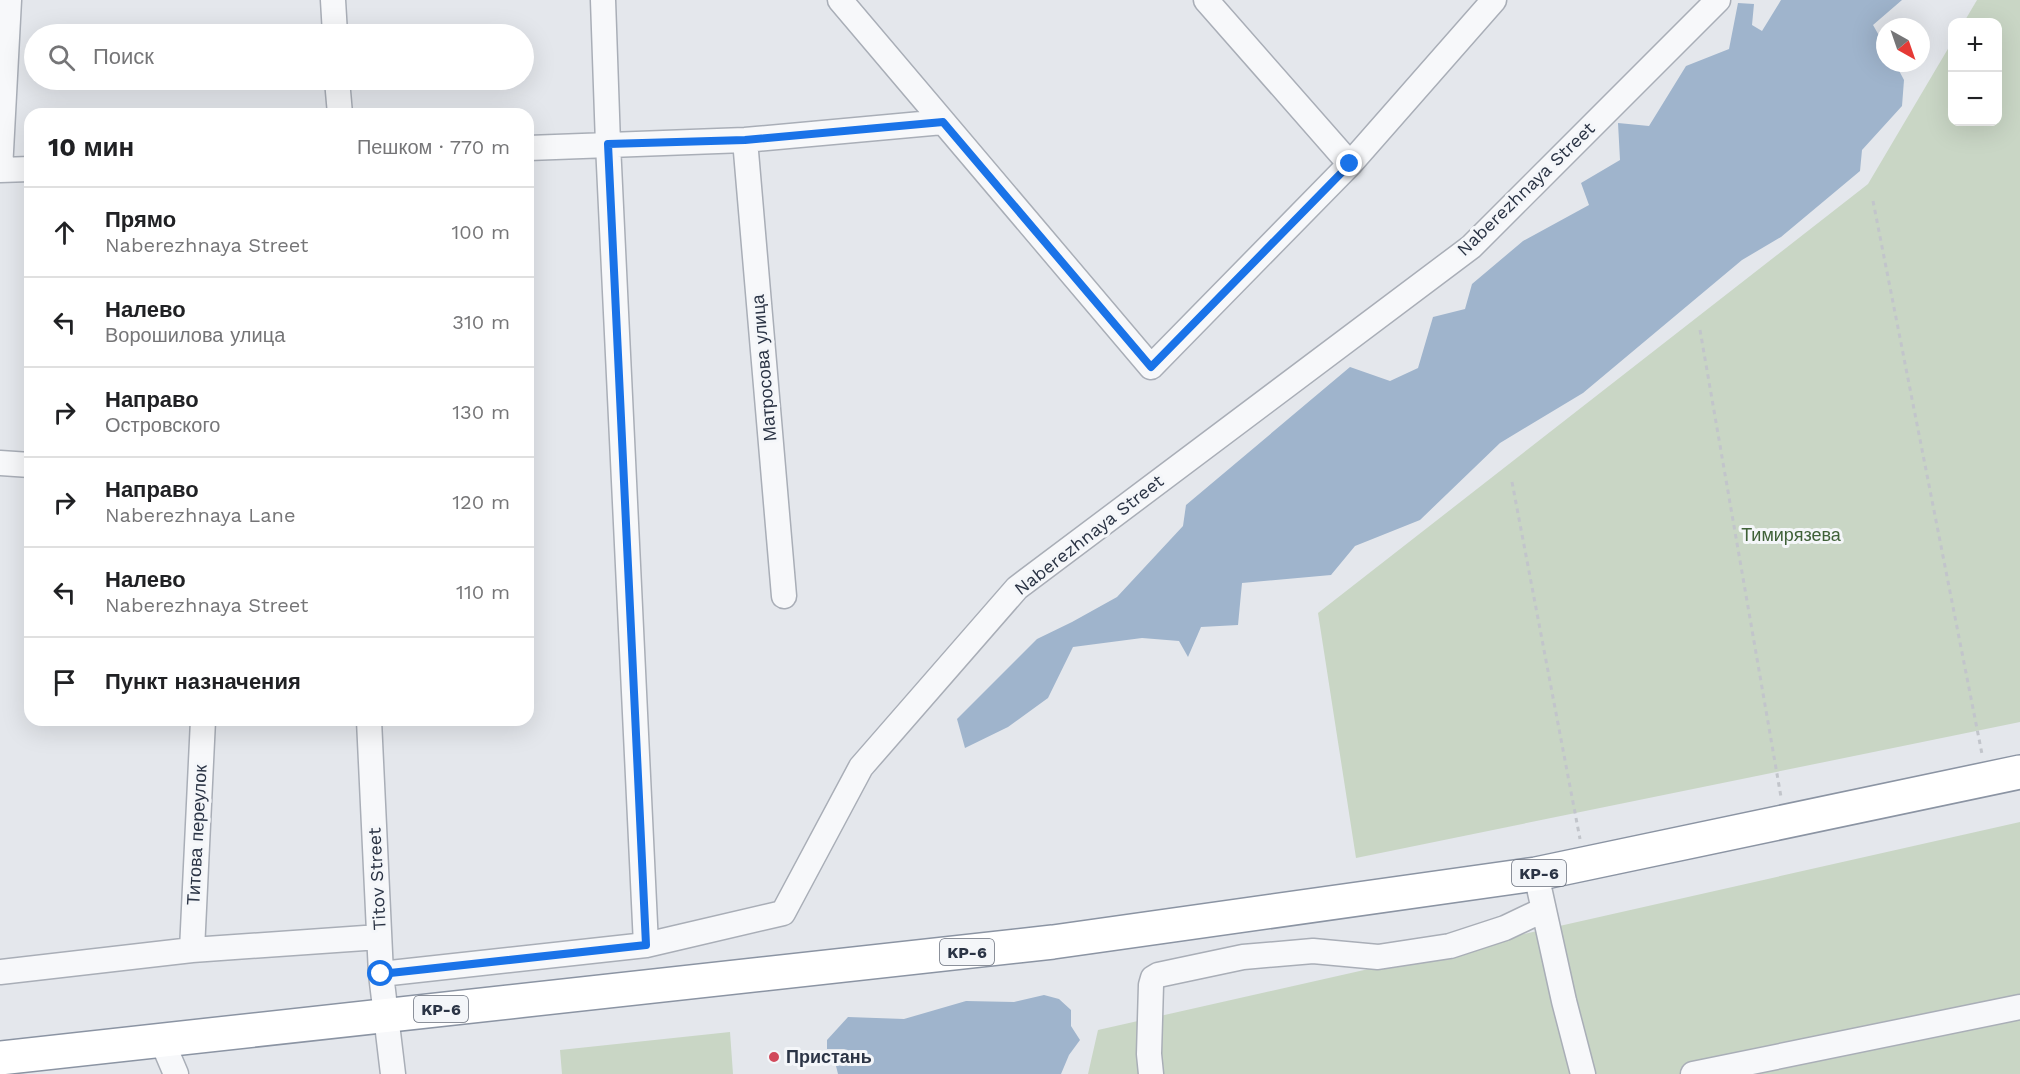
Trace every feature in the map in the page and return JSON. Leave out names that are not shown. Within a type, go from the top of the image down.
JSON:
[{"type":"highway","name":"KP-6","points":[[0,1058],[1053,942],[1536,874],[2020,772]]},
{"type":"street","points":[[9,0],[0,170],[24,169]]},
{"type":"street","points":[[333,0],[334,24]]},
{"type":"street","points":[[603,0],[646,945]]},
{"type":"street","points":[[840,0],[1151,367],[1350,164],[1494,0]]},
{"type":"street","points":[[1206,0],[1350,164]]},
{"type":"street","name":"Naberezhnaya Street","points":[[381,974],[646,945],[783,913],[861,767],[1017,588],[1471,247],[1718,0]]},
{"type":"street","points":[[338,90],[339,108]]},
{"type":"street","points":[[534,148],[745,140],[943,122]]},
{"type":"street","name":"Матросова улица","points":[[745,140],[784,596]]},
{"type":"street","points":[[0,463],[24,465]]},
{"type":"street","name":"Титова переулок","points":[[192,950],[203,726]]},
{"type":"street","name":"Titov Street","points":[[369,726],[381,974],[393,1074]]},
{"type":"street","points":[[1536,874],[1583,1074]]},
{"type":"street","points":[[1151,1074],[1149,1054],[1151,986],[1153,978],[1158,975],[1243,957],[1313,951],[1378,957],[1450,946],[1505,928],[1543,910]]},
{"type":"street","points":[[0,972],[192,950],[380,937]]},
{"type":"street","points":[[1693,1074],[2020,1007]]},
{"type":"street","points":[[162,1041],[176,1074]]},
{"type":"path","points":[[1873,201],[1987,780]]},
{"type":"path","points":[[1700,330],[1785,822]]},
{"type":"path","points":[[1512,482],[1585,864]]},
{"type":"green space","name":"Тимирязева","points":[[1977,0],[2020,0],[2020,722],[1356,858],[1318,613],[1868,184],[1948,49],[1948,126],[2002,126],[2002,18],[1966,18]]},
{"type":"green space","points":[[2020,822],[2020,1074],[1088,1074],[1098,1030]]},
{"type":"green space","points":[[730,1032],[733,1074],[562,1074],[560,1050]]},
{"type":"water","points":[[1781,0],[1902,0],[1881,18],[1876,18],[1873,25],[1876,30],[1876,72],[1900,72],[1904,80],[1902,106],[1862,150],[1860,171],[1781,237],[1742,260],[1583,393],[1500,443],[1420,520],[1355,546],[1331,575],[1242,583],[1238,625],[1201,627],[1188,657],[1179,641],[1142,638],[1073,647],[1048,698],[1008,727],[965,748],[957,719],[1037,639],[1117,597],[1183,526],[1186,505],[1350,367],[1390,381],[1418,368],[1433,317],[1465,309],[1472,284],[1523,241],[1589,205],[1581,183],[1620,160],[1618,123],[1649,126],[1686,66],[1729,49],[1738,3],[1754,4],[1752,25],[1762,31]]},
{"type":"water","points":[[1044,995],[1059,999],[1071,1010],[1071,1026],[1080,1040],[1069,1055],[1061,1074],[838,1074],[836,1066],[845,1065],[859,1053],[844,1049],[827,1049],[827,1040],[848,1017],[904,1019],[966,1001],[1014,1002]]},
{"type":"place","name":"Пристань","points":[[774,1057]]},
{"type":"route","points":[[381,974],[646,945],[608,144],[745,140],[943,122],[1151,367],[1350,164]]}]
